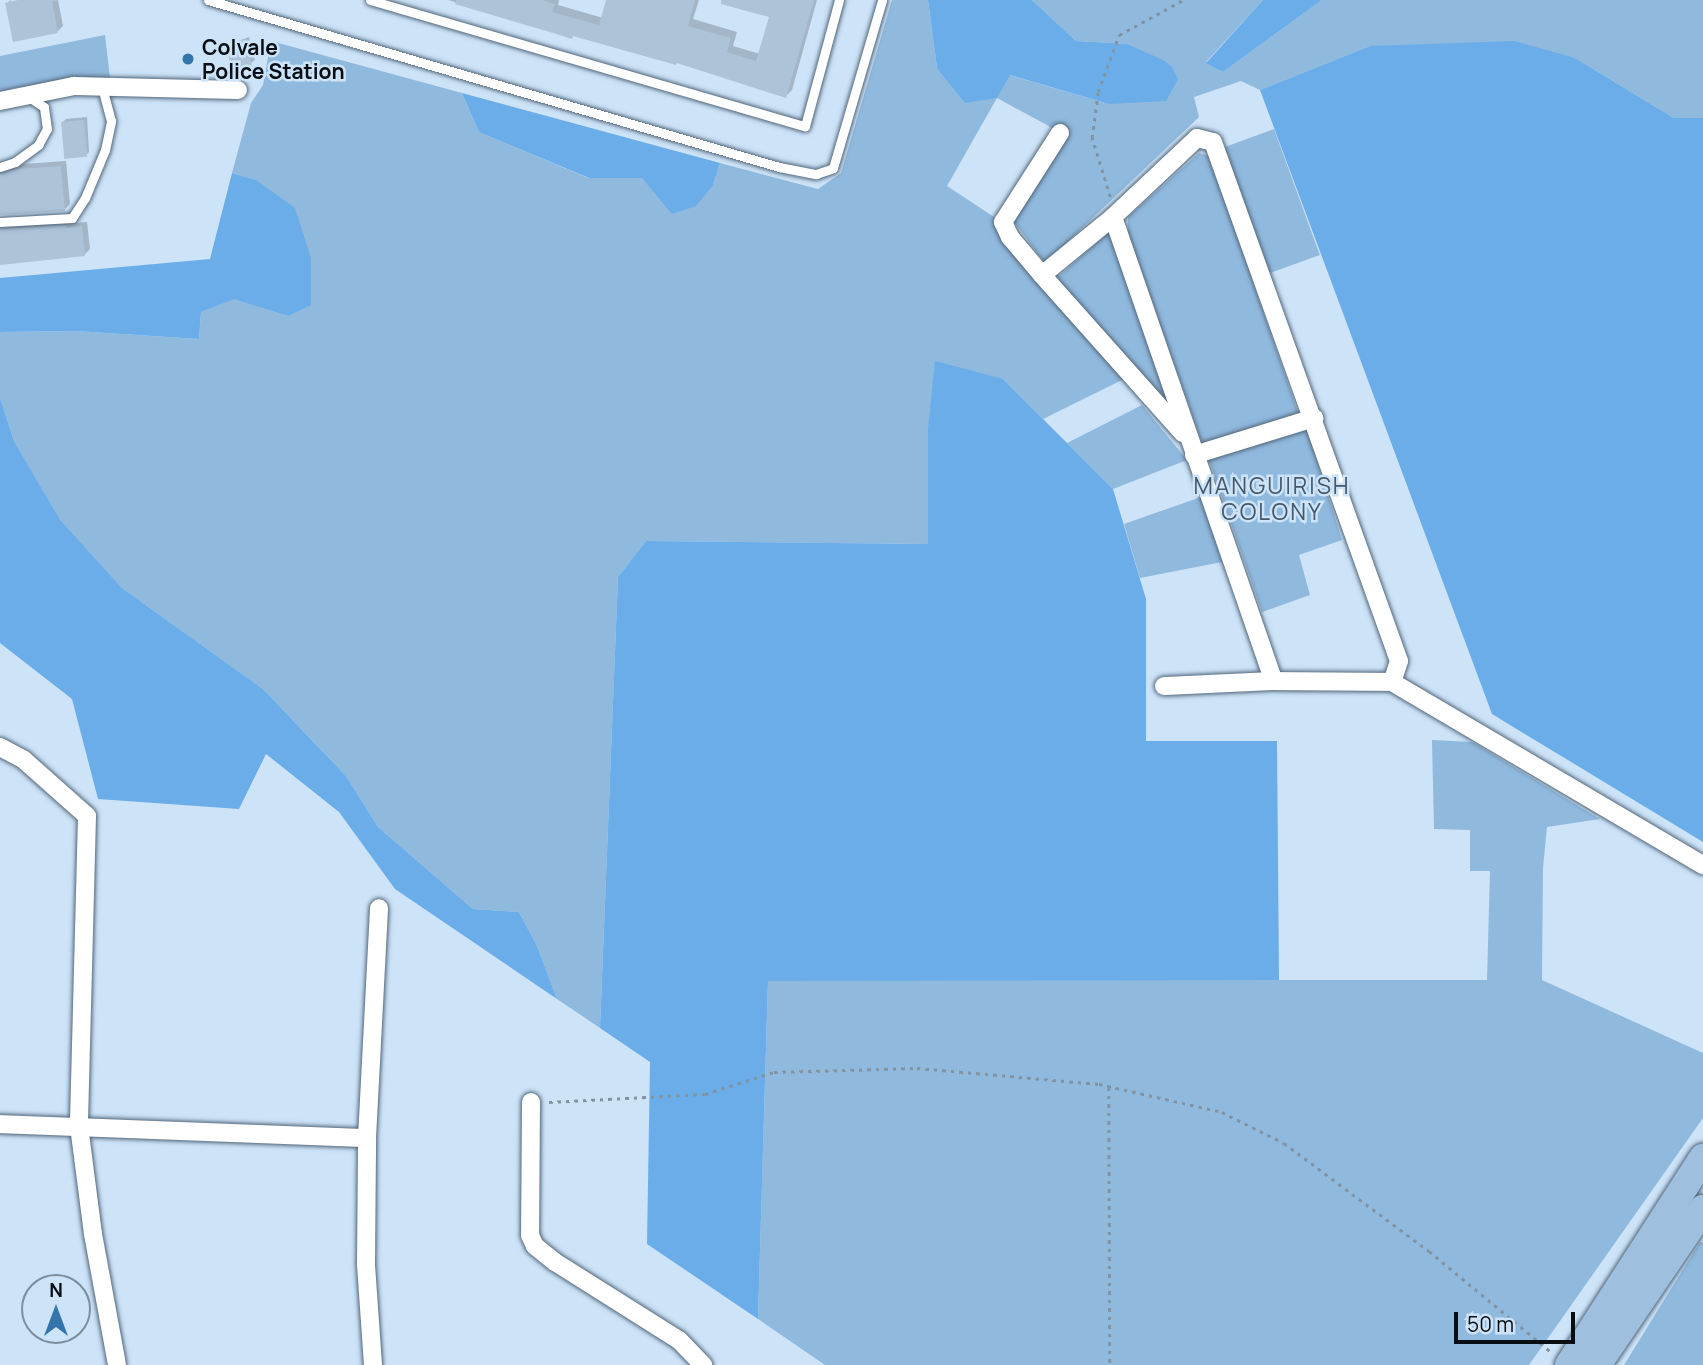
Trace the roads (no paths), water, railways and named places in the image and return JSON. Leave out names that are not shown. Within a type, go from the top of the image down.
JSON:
[{"type":"main road","points":[[1563,1361],[1703,1158]]},
{"type":"main road","points":[[1597,1365],[1703,1209]]},
{"type":"street","points":[[0,101],[74,86],[238,90]]},
{"type":"street","points":[[1060,133],[1003,222],[1010,237],[1042,275],[1188,438]]},
{"type":"street","points":[[1042,275],[1113,217],[1197,138],[1213,142],[1399,661],[1392,682]]},
{"type":"street","points":[[1113,217],[1274,681]]},
{"type":"street","points":[[1194,455],[1314,418]]},
{"type":"street","points":[[1164,686],[1274,681],[1392,682],[1703,865]]},
{"type":"street","points":[[0,747],[24,760],[87,816],[79,1126],[93,1234],[117,1365]]},
{"type":"street","points":[[373,1365],[366,1264],[367,1138],[379,908]]},
{"type":"street","points":[[531,1102],[530,1235],[535,1246],[555,1262],[679,1340],[703,1365]]},
{"type":"street","points":[[0,1124],[367,1138]]},
{"type":"lane","points":[[208,0],[779,167],[816,173],[832,168],[882,0]]},
{"type":"lane","points":[[370,0],[806,126],[839,0]]},
{"type":"lane","points":[[0,222],[72,218],[85,198],[105,150],[111,121],[102,87]]},
{"type":"lane","points":[[0,167],[15,162],[38,145],[47,129],[44,107],[27,96]]},
{"type":"place","name":"Colvale Police Station","points":[[188,59]]},
{"type":"district","name":"MANGUIRISH COLONY","points":[[1272,498]]}]
